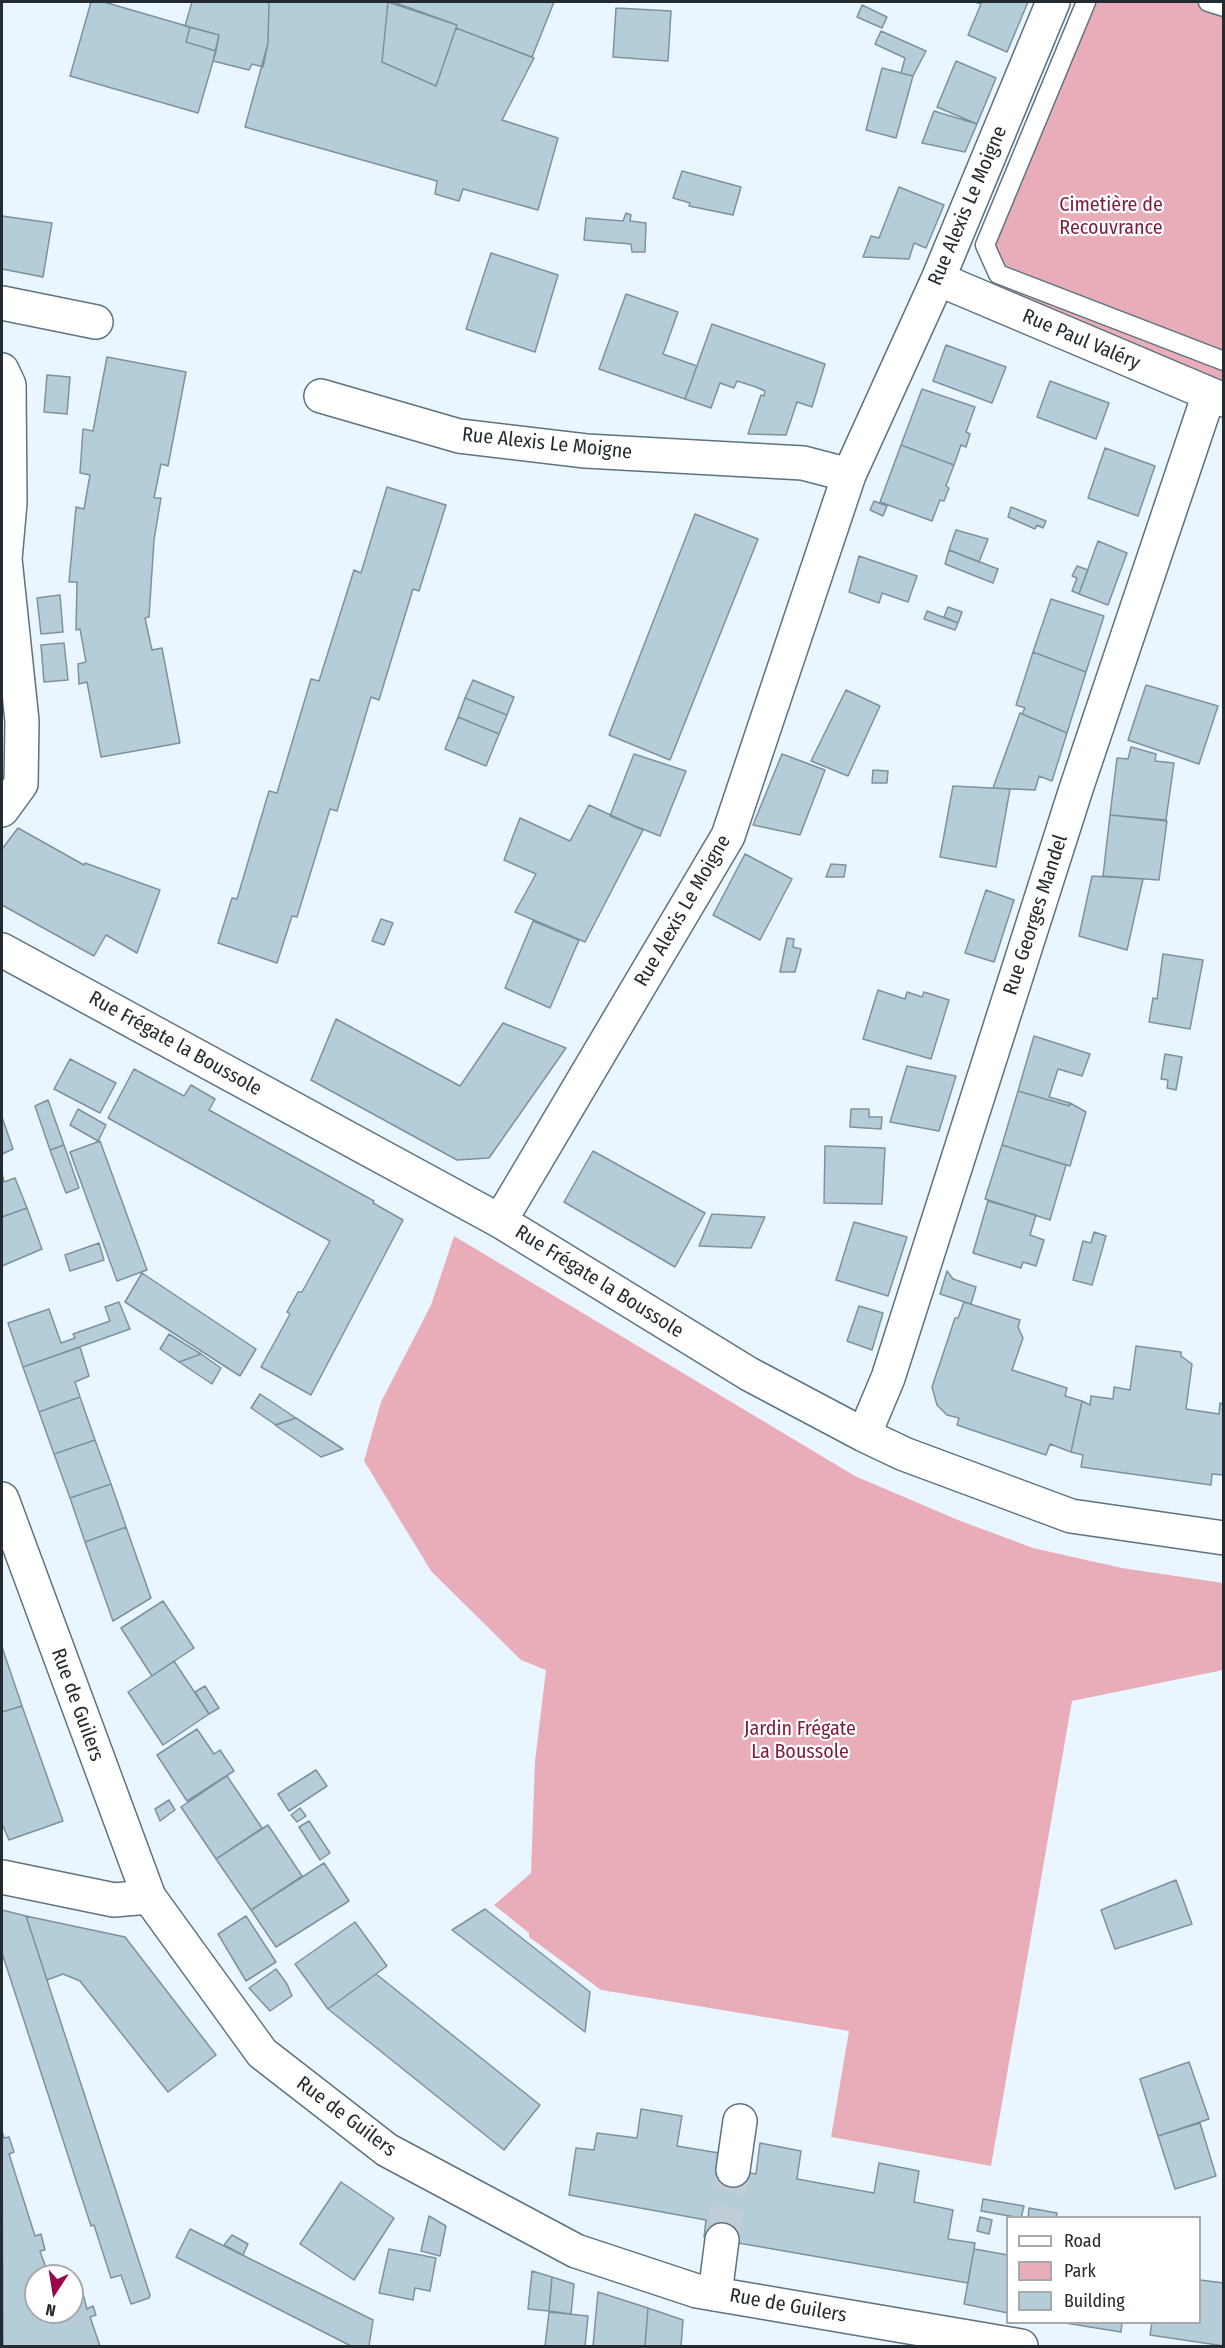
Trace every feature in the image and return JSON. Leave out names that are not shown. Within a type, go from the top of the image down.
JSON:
[{"type":"street","name":"Rue Alexis Le Moigne","points":[[500,1221],[728,836],[849,475],[938,279],[1053,2]]},
{"type":"street","name":"Rue Paul Valéry","points":[[938,279],[1216,397]]},
{"type":"street","points":[[2,303],[96,322]]},
{"type":"street","points":[[2,370],[9,385],[10,503],[4,559],[22,721],[21,784],[2,810]]},
{"type":"street","name":"Rue Alexis Le Moigne","points":[[321,396],[459,436],[586,451],[803,463],[849,475]]},
{"type":"street","name":"Rue Georges Mandel","points":[[864,1435],[888,1378],[1076,789],[1216,397]]},
{"type":"street","name":"Rue Frégate la Boussole","points":[[2,950],[500,1221],[749,1374],[864,1435],[904,1454],[1071,1516],[1224,1538]]},
{"type":"street","name":"Rue de Guilers","points":[[2,1499],[149,1897],[262,2053],[387,2150],[576,2252],[681,2286],[715,2294],[931,2339],[1021,2346]]},
{"type":"street","points":[[2,1877],[114,1900],[149,1897]]},
{"type":"street","points":[[733,2170],[740,2121]]},
{"type":"street","points":[[715,2294],[722,2240]]},
{"type":"lane","points":[[1086,2],[985,245],[998,274],[1222,355]]},
{"type":"lane","points":[[1208,2],[1224,8]]},
{"type":"green space","name":"Cimetière de Recouvrance","points":[[1077,2],[1223,2],[1223,381],[995,291],[979,245]]},
{"type":"green space","name":"Jardin Frégate La Boussole","points":[[454,1236],[855,1476],[958,1520],[1033,1548],[1122,1568],[1223,1583],[1223,1670],[1072,1701],[991,2166],[831,2137],[849,2031],[601,1990],[529,1937],[529,1933],[494,1905],[531,1873],[535,1761],[546,1670],[521,1660],[431,1571],[364,1461],[381,1402],[431,1305]]},
{"type":"building","points":[[91,2],[104,2],[190,27],[186,42],[216,51],[198,113],[70,76]]},
{"type":"building","points":[[192,2],[269,2],[268,43],[263,67],[252,64],[249,70],[213,61],[219,35],[185,26]]},
{"type":"building","points":[[269,2],[388,2],[382,62],[436,86],[456,28],[534,58],[502,120],[558,138],[538,210],[463,189],[459,201],[435,194],[437,181],[245,127],[268,43]]},
{"type":"building","points":[[388,2],[457,25],[436,86],[382,62]]},
{"type":"building","points":[[393,2],[554,2],[532,57],[456,28],[457,25]]},
{"type":"building","points":[[975,2],[1028,2],[1007,52],[968,35],[981,4]]},
{"type":"building","points":[[862,5],[887,17],[882,28],[857,17]]},
{"type":"building","points":[[616,8],[671,11],[668,61],[613,57]]},
{"type":"building","points":[[190,27],[219,35],[216,51],[186,42]]},
{"type":"building","points":[[881,31],[926,51],[913,76],[901,73],[905,58],[875,44]]},
{"type":"building","points":[[956,61],[996,78],[977,124],[937,107]]},
{"type":"building","points":[[882,68],[913,76],[896,138],[866,130]]},
{"type":"building","points":[[934,111],[977,124],[965,152],[922,143]]},
{"type":"building","points":[[682,171],[741,187],[733,215],[689,206],[690,203],[673,198]]},
{"type":"building","points":[[899,187],[944,205],[926,248],[914,243],[909,259],[863,257],[871,236],[879,238]]},
{"type":"building","points":[[626,213],[631,215],[630,221],[646,223],[645,252],[632,252],[631,244],[584,240],[586,218],[623,221]]},
{"type":"building","points":[[2,216],[52,223],[43,277],[2,269]]},
{"type":"building","points":[[491,253],[558,275],[535,352],[466,329]]},
{"type":"building","points":[[626,294],[678,312],[663,354],[697,366],[685,399],[599,369]]},
{"type":"building","points":[[712,324],[825,364],[812,407],[797,402],[786,435],[748,434],[761,395],[764,396],[765,391],[756,387],[737,381],[734,388],[720,383],[711,408],[685,399]]},
{"type":"building","points":[[946,345],[1006,367],[992,403],[933,381]]},
{"type":"building","points":[[107,357],[186,372],[168,466],[161,464],[154,498],[161,498],[154,540],[149,617],[145,618],[152,650],[162,648],[180,743],[101,757],[87,682],[79,684],[78,664],[86,662],[80,629],[76,630],[77,582],[69,582],[76,507],[84,509],[90,475],[80,473],[83,429],[93,431]]},
{"type":"building","points":[[47,375],[70,377],[67,414],[44,412]]},
{"type":"building","points":[[1050,381],[1109,403],[1096,439],[1037,417]]},
{"type":"building","points":[[922,389],[975,407],[966,432],[970,434],[966,447],[961,445],[954,465],[901,445]]},
{"type":"building","points":[[901,445],[954,465],[946,486],[949,488],[944,501],[940,500],[932,521],[880,502]]},
{"type":"building","points":[[1105,448],[1155,466],[1138,516],[1088,498]]},
{"type":"building","points":[[387,487],[446,505],[419,591],[413,589],[379,700],[371,697],[337,811],[330,809],[297,917],[292,916],[277,963],[218,943],[232,898],[237,899],[269,791],[277,793],[311,679],[319,681],[354,570],[361,573]]},
{"type":"building","points":[[874,501],[887,506],[883,516],[870,510]]},
{"type":"building","points":[[1011,507],[1046,521],[1043,528],[1037,525],[1035,529],[1008,517]]},
{"type":"building","points":[[695,514],[758,539],[670,760],[609,735]]},
{"type":"building","points":[[956,530],[988,539],[979,562],[949,550]]},
{"type":"building","points":[[1098,541],[1127,553],[1108,605],[1079,594]]},
{"type":"building","points":[[949,550],[998,569],[993,583],[945,564]]},
{"type":"building","points":[[859,556],[917,576],[908,602],[882,593],[879,603],[849,592]]},
{"type":"building","points":[[1077,566],[1088,570],[1079,594],[1072,591],[1077,578],[1072,576]]},
{"type":"building","points":[[60,595],[63,632],[41,634],[37,598]]},
{"type":"building","points":[[1051,599],[1104,616],[1086,672],[1033,652]]},
{"type":"building","points":[[948,607],[962,612],[958,623],[944,617]]},
{"type":"building","points":[[927,611],[958,623],[955,630],[924,619]]},
{"type":"building","points":[[64,643],[68,680],[44,682],[41,645]]},
{"type":"building","points":[[1033,652],[1086,672],[1067,733],[1022,714],[1025,708],[1016,705]]},
{"type":"building","points":[[473,680],[514,697],[507,715],[465,698]]},
{"type":"building","points":[[1146,685],[1218,706],[1199,764],[1128,740]]},
{"type":"building","points":[[846,690],[880,706],[848,776],[811,761]]},
{"type":"building","points":[[465,698],[507,715],[499,734],[458,717]]},
{"type":"building","points":[[1020,713],[1067,733],[1052,781],[1039,776],[1035,790],[993,788]]},
{"type":"building","points":[[458,717],[499,734],[486,766],[445,749]]},
{"type":"building","points":[[1131,747],[1156,754],[1155,761],[1174,763],[1166,820],[1110,815],[1117,758],[1128,759]]},
{"type":"building","points":[[634,754],[686,771],[660,836],[610,816]]},
{"type":"building","points":[[782,754],[825,770],[800,835],[753,825]]},
{"type":"building","points":[[873,770],[888,771],[887,783],[872,783]]},
{"type":"building","points":[[953,786],[1010,789],[996,867],[940,857]]},
{"type":"building","points":[[589,805],[643,830],[585,942],[515,912],[536,874],[504,860],[520,818],[570,841]]},
{"type":"building","points":[[1110,815],[1167,821],[1159,880],[1103,876]]},
{"type":"building","points":[[18,828],[84,865],[85,863],[160,890],[137,953],[106,935],[94,956],[2,905],[2,849]]},
{"type":"building","points":[[745,854],[792,879],[760,940],[713,915]]},
{"type":"building","points":[[831,864],[846,865],[844,877],[826,877]]},
{"type":"building","points":[[1092,876],[1143,879],[1127,950],[1079,936]]},
{"type":"building","points":[[986,890],[1014,900],[994,962],[965,953]]},
{"type":"building","points":[[381,919],[393,923],[384,945],[372,941]]},
{"type":"building","points":[[533,921],[579,940],[550,1008],[505,988]]},
{"type":"building","points":[[787,938],[794,939],[793,947],[801,949],[795,972],[780,972]]},
{"type":"building","points":[[1163,954],[1203,960],[1190,1029],[1149,1022],[1153,998],[1157,999]]},
{"type":"building","points":[[878,990],[905,999],[907,992],[922,997],[924,992],[949,1000],[931,1059],[863,1039]]},
{"type":"building","points":[[336,1019],[460,1086],[503,1023],[566,1048],[489,1158],[457,1160],[311,1080]]},
{"type":"building","points":[[1034,1036],[1090,1054],[1082,1076],[1058,1069],[1049,1097],[1070,1103],[1069,1106],[1018,1091]]},
{"type":"building","points":[[1165,1054],[1182,1057],[1176,1090],[1167,1088],[1168,1080],[1161,1079]]},
{"type":"building","points":[[70,1059],[116,1083],[100,1113],[54,1089]]},
{"type":"building","points":[[907,1066],[956,1076],[939,1131],[890,1122]]},
{"type":"building","points":[[134,1069],[184,1096],[191,1085],[215,1099],[209,1110],[374,1201],[373,1203],[403,1220],[311,1395],[261,1367],[290,1314],[287,1312],[298,1292],[302,1292],[330,1241],[108,1118]]},
{"type":"building","points":[[1018,1091],[1069,1106],[1070,1103],[1086,1112],[1070,1166],[1002,1145]]},
{"type":"building","points":[[48,1100],[64,1145],[50,1150],[35,1106]]},
{"type":"building","points":[[78,1109],[106,1125],[98,1141],[70,1125]]},
{"type":"building","points":[[851,1109],[869,1109],[869,1117],[882,1117],[881,1129],[850,1127]]},
{"type":"building","points":[[2,1117],[13,1149],[2,1154]]},
{"type":"building","points":[[100,1141],[147,1270],[117,1281],[70,1152]]},
{"type":"building","points":[[64,1145],[79,1188],[66,1193],[50,1150]]},
{"type":"building","points":[[1002,1145],[1066,1165],[1050,1220],[985,1199]]},
{"type":"building","points":[[825,1146],[885,1148],[882,1204],[824,1203]]},
{"type":"building","points":[[593,1151],[705,1213],[675,1267],[564,1202]]},
{"type":"building","points":[[2,1173],[4,1182],[15,1178],[27,1208],[2,1217]]},
{"type":"building","points":[[988,1201],[1036,1215],[1030,1235],[1044,1240],[1036,1266],[1023,1262],[1021,1268],[973,1253]]},
{"type":"building","points":[[27,1208],[42,1249],[2,1266],[2,1217]]},
{"type":"building","points":[[712,1214],[765,1217],[751,1248],[699,1246]]},
{"type":"building","points":[[854,1222],[907,1237],[888,1296],[836,1280]]},
{"type":"building","points":[[1094,1232],[1106,1236],[1092,1285],[1073,1280],[1083,1241],[1091,1243]]},
{"type":"building","points":[[99,1243],[104,1260],[70,1271],[65,1255]]},
{"type":"building","points":[[947,1271],[953,1279],[976,1287],[971,1304],[940,1294]]},
{"type":"building","points":[[142,1273],[256,1349],[240,1376],[125,1302]]},
{"type":"building","points":[[119,1302],[130,1329],[23,1367],[8,1323],[49,1309],[61,1343],[75,1338],[73,1334],[110,1321],[105,1307]]},
{"type":"building","points":[[964,1302],[1020,1320],[1018,1327],[1023,1338],[1012,1370],[1067,1388],[1065,1396],[1082,1401],[1071,1452],[1050,1444],[1046,1455],[957,1425],[959,1418],[947,1415],[937,1405],[932,1387],[955,1318],[958,1318]]},
{"type":"building","points":[[859,1306],[883,1313],[872,1350],[847,1341]]},
{"type":"building","points":[[169,1334],[201,1354],[179,1362],[160,1349]]},
{"type":"building","points":[[1136,1346],[1181,1352],[1181,1356],[1192,1364],[1186,1409],[1219,1414],[1220,1403],[1224,1404],[1224,1475],[1212,1474],[1211,1485],[1081,1467],[1083,1455],[1071,1452],[1082,1401],[1090,1405],[1091,1396],[1113,1399],[1114,1387],[1130,1390]]},
{"type":"building","points":[[80,1347],[89,1376],[75,1382],[80,1397],[39,1412],[23,1367]]},
{"type":"building","points":[[201,1354],[221,1368],[212,1384],[179,1362]]},
{"type":"building","points":[[260,1394],[296,1418],[276,1425],[251,1408]]},
{"type":"building","points":[[80,1397],[95,1440],[54,1454],[39,1412]]},
{"type":"building","points":[[296,1418],[343,1449],[321,1457],[275,1425]]},
{"type":"building","points":[[95,1440],[111,1484],[70,1498],[54,1454]]},
{"type":"building","points":[[111,1484],[126,1527],[85,1542],[70,1498]]},
{"type":"building","points":[[126,1527],[151,1598],[113,1621],[85,1542]]},
{"type":"building","points":[[163,1601],[194,1648],[152,1676],[121,1628]]},
{"type":"building","points":[[2,1647],[22,1706],[2,1712]]},
{"type":"building","points":[[174,1661],[209,1714],[163,1745],[128,1692]]},
{"type":"building","points":[[205,1686],[219,1708],[209,1714],[195,1692]]},
{"type":"building","points":[[22,1706],[63,1821],[9,1840],[2,1824],[2,1712]]},
{"type":"building","points":[[197,1729],[214,1754],[220,1750],[234,1771],[187,1801],[157,1755]]},
{"type":"building","points":[[316,1770],[327,1786],[289,1811],[278,1794]]},
{"type":"building","points":[[227,1776],[262,1828],[216,1859],[181,1807]]},
{"type":"building","points":[[169,1800],[175,1810],[160,1821],[155,1809]]},
{"type":"building","points":[[300,1808],[306,1816],[297,1822],[291,1815]]},
{"type":"building","points":[[309,1821],[330,1853],[320,1860],[299,1827]]},
{"type":"building","points":[[268,1825],[302,1876],[251,1910],[216,1859]]},
{"type":"building","points":[[324,1863],[349,1901],[276,1947],[251,1910]]},
{"type":"building","points":[[1176,1880],[1192,1924],[1115,1949],[1101,1910]]},
{"type":"building","points":[[485,1909],[590,1992],[585,2032],[452,1930]]},
{"type":"building","points":[[2,1910],[26,1916],[150,2295],[149,2298],[131,2304],[121,2275],[111,2278],[94,2225],[91,2226],[2,1953]]},
{"type":"building","points":[[26,1916],[125,1937],[216,2055],[168,2092],[80,1981],[63,1974],[47,1980]]},
{"type":"building","points":[[246,1916],[276,1962],[246,1981],[218,1934]]},
{"type":"building","points":[[355,1922],[387,1966],[328,2009],[295,1964]]},
{"type":"building","points":[[276,1969],[287,1984],[292,1996],[270,2011],[249,1988]]},
{"type":"building","points":[[376,1974],[540,2105],[504,2150],[328,2009]]},
{"type":"building","points":[[1189,2062],[1209,2119],[1158,2136],[1140,2079]]},
{"type":"building","points":[[641,2109],[682,2116],[677,2146],[719,2153],[717,2168],[756,2174],[760,2143],[801,2151],[797,2179],[874,2193],[879,2163],[919,2171],[914,2202],[953,2210],[948,2239],[975,2243],[968,2283],[704,2237],[706,2220],[569,2195],[576,2148],[594,2150],[597,2133],[637,2138]]},
{"type":"building","points":[[1200,2123],[1216,2176],[1175,2189],[1158,2136]]},
{"type":"building","points":[[2,2131],[4,2138],[9,2137],[14,2152],[9,2154],[35,2236],[41,2234],[45,2250],[40,2251],[45,2264],[24,2264],[24,2324],[84,2324],[84,2298],[87,2309],[93,2306],[96,2315],[90,2317],[100,2346],[3,2346]]},
{"type":"building","points":[[341,2182],[394,2218],[354,2280],[300,2244]]},
{"type":"building","points":[[983,2199],[1024,2206],[1022,2216],[981,2211]]},
{"type":"building","points":[[1029,2208],[1057,2213],[1056,2216],[1028,2216]]},
{"type":"building","points":[[429,2216],[446,2226],[440,2256],[421,2251]]},
{"type":"building","points":[[980,2217],[992,2220],[989,2234],[977,2231]]},
{"type":"building","points":[[190,2229],[373,2320],[369,2346],[351,2346],[176,2257]]},
{"type":"building","points":[[232,2235],[248,2244],[243,2255],[224,2245]]},
{"type":"building","points":[[389,2249],[436,2258],[430,2291],[415,2288],[413,2300],[379,2293]]},
{"type":"building","points":[[974,2249],[1006,2255],[1006,2313],[964,2304]]},
{"type":"building","points":[[532,2271],[552,2277],[549,2311],[528,2309]]},
{"type":"building","points":[[552,2277],[574,2284],[571,2314],[549,2311]]},
{"type":"building","points":[[1201,2280],[1224,2283],[1224,2346],[1150,2335],[1152,2324],[1201,2324]]},
{"type":"building","points":[[598,2292],[648,2308],[645,2346],[593,2346]]},
{"type":"building","points":[[648,2308],[683,2320],[681,2346],[645,2346]]},
{"type":"building","points":[[549,2312],[588,2316],[585,2346],[545,2346]]},
{"type":"building","points":[[1071,2324],[1122,2324],[1121,2332]]},
{"type":"tunnel","points":[[722,2240],[733,2170]]}]
